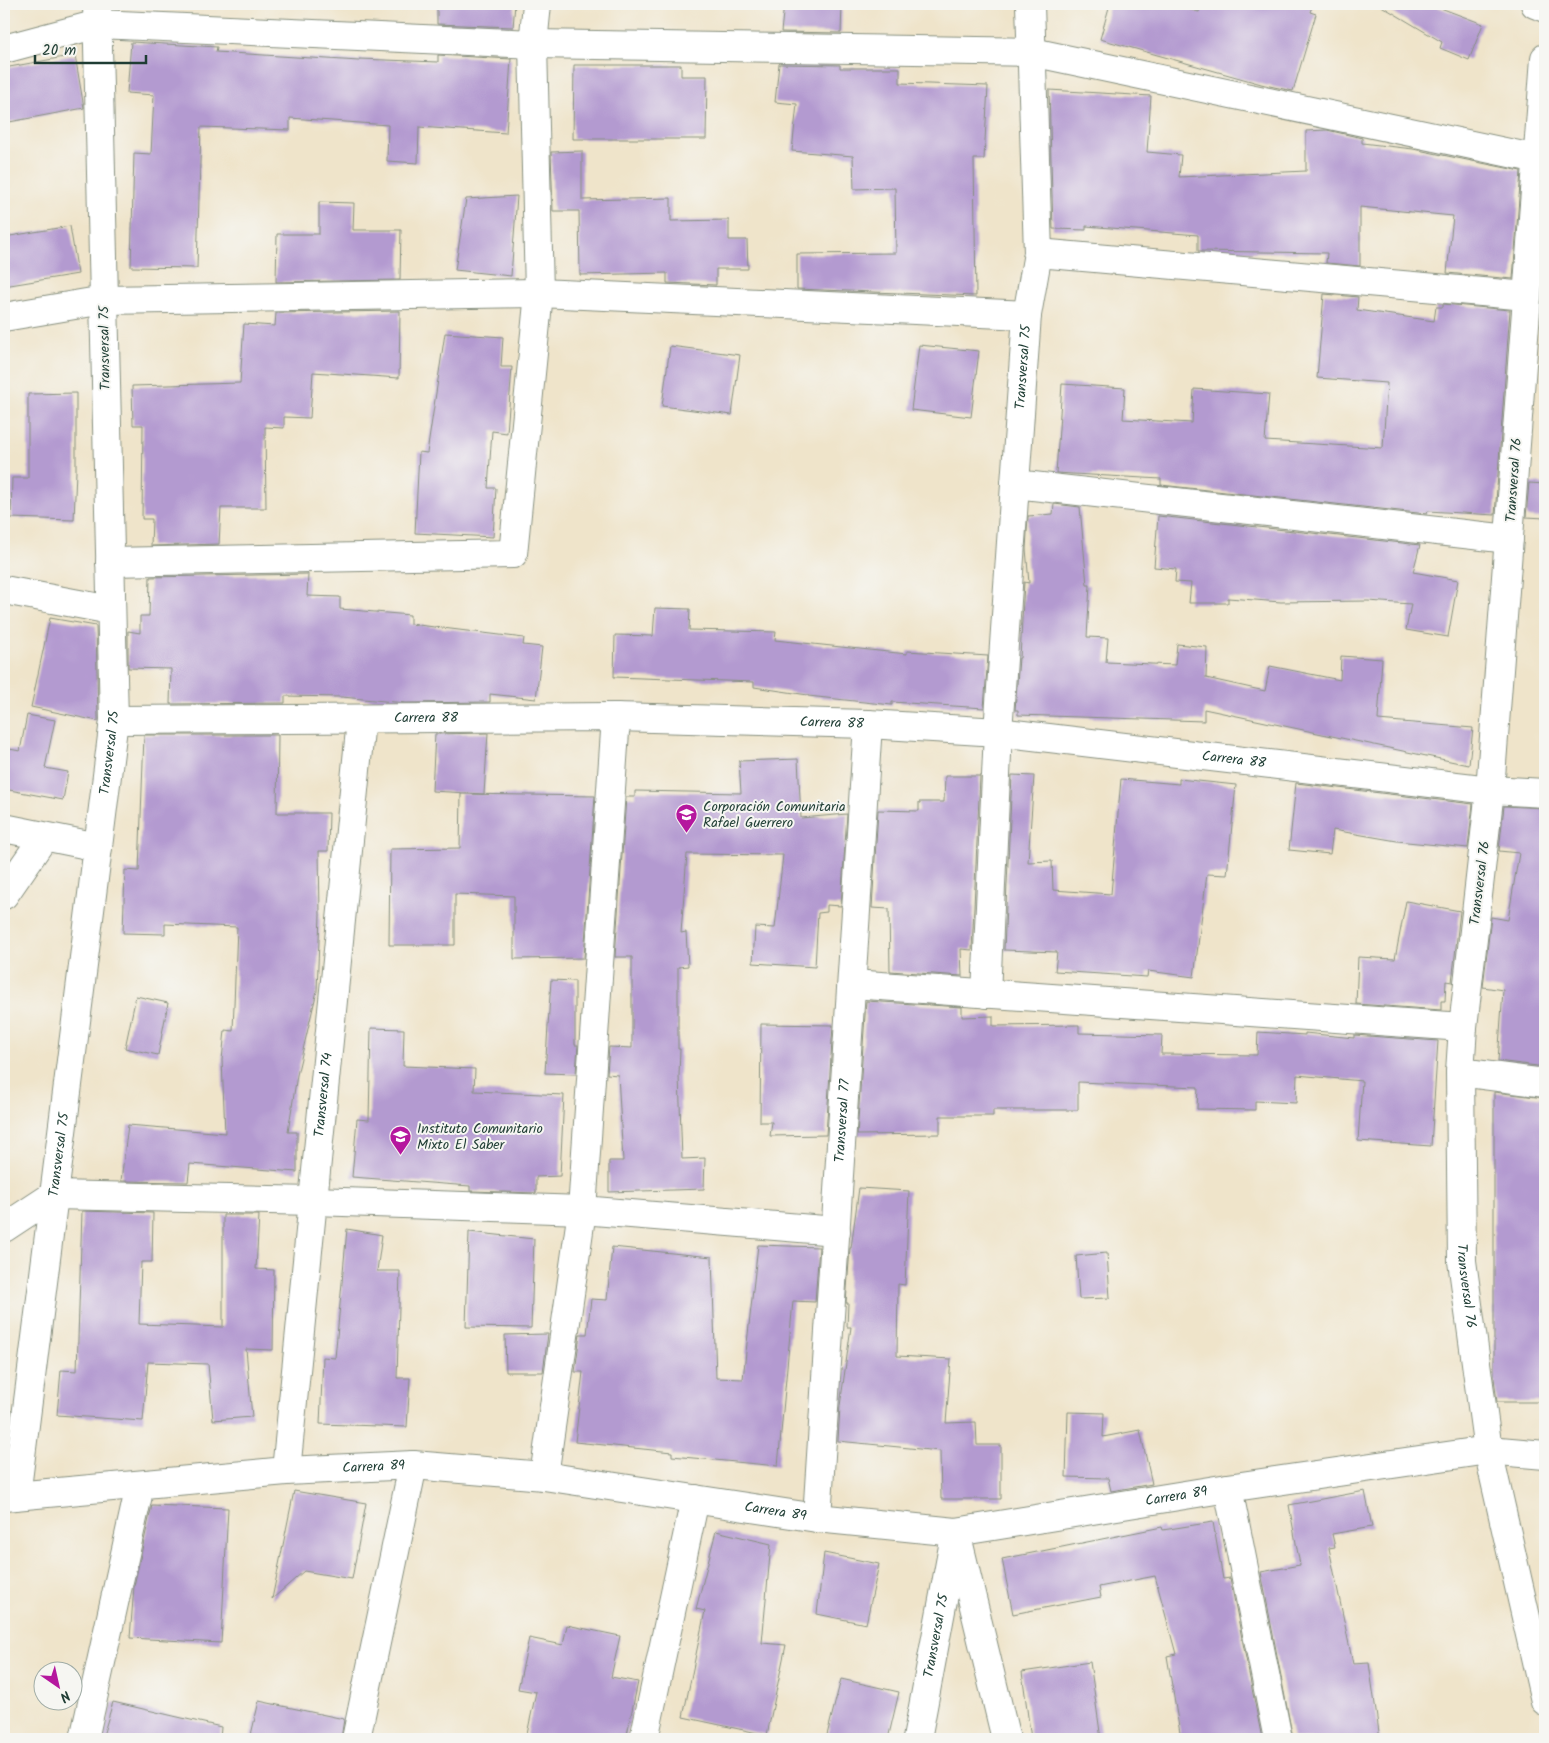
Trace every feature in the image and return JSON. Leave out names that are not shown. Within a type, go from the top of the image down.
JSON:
[{"type":"street","points":[[110,562],[514,554],[539,293],[532,44],[537,4]]},
{"type":"street","name":"Transversal 75","points":[[986,994],[998,732],[1015,484],[1027,315],[1038,254],[1030,4]]},
{"type":"street","points":[[1536,4],[1545,8]]},
{"type":"street","points":[[4,49],[98,14],[532,44],[1032,52],[1538,159]]},
{"type":"street","name":"Transversal 75","points":[[10,1497],[54,1195],[114,720],[98,14]]},
{"type":"street","name":"Transversal 76","points":[[1545,58],[1490,790],[1463,1027],[1460,1072],[1462,1261],[1488,1450],[1545,1702]]},
{"type":"street","points":[[1038,254],[1527,296]]},
{"type":"street","points":[[4,317],[104,300],[539,293],[1027,315]]},
{"type":"street","points":[[1015,484],[1509,539]]},
{"type":"street","points":[[4,590],[111,610]]},
{"type":"street","points":[[544,1476],[582,1210],[616,717]]},
{"type":"street","name":"Carrera 88","points":[[114,720],[616,717],[868,724],[998,732],[1490,790],[1545,793]]},
{"type":"street","name":"Transversal 74","points":[[286,1471],[361,720]]},
{"type":"street","name":"Transversal 77","points":[[817,1518],[868,724]]},
{"type":"street","points":[[4,828],[98,847]]},
{"type":"street","points":[[4,895],[44,836]]},
{"type":"street","points":[[852,984],[1463,1027]]},
{"type":"street","points":[[1460,1072],[1545,1083]]},
{"type":"street","points":[[4,1228],[54,1195],[582,1210],[836,1231]]},
{"type":"street","name":"Carrera 89","points":[[10,1497],[286,1471],[413,1465],[544,1476],[817,1518],[956,1532],[1228,1488],[1488,1450],[1545,1456]]},
{"type":"street","points":[[356,1739],[413,1465]]},
{"type":"street","points":[[84,1739],[140,1486]]},
{"type":"street","points":[[1228,1488],[1278,1739]]},
{"type":"street","points":[[644,1739],[695,1499]]},
{"type":"street","points":[[956,1532],[1006,1739]]},
{"type":"street","name":"Transversal 75","points":[[917,1739],[956,1532]]},
{"type":"building","points":[[437,4],[515,4],[513,27],[437,24]]},
{"type":"building","points":[[784,4],[842,4],[841,33],[781,32]]},
{"type":"building","points":[[1110,4],[1169,4],[1199,12],[1201,4],[1313,4],[1310,12],[1316,14],[1293,91],[1100,39]]},
{"type":"building","points":[[1378,4],[1430,4],[1483,24],[1469,60],[1440,48],[1442,42]]},
{"type":"building","points":[[131,42],[217,47],[216,52],[359,61],[359,59],[438,62],[438,55],[511,59],[506,133],[419,127],[418,163],[387,161],[388,125],[290,118],[290,130],[201,127],[197,268],[131,267],[134,153],[151,154],[154,95],[127,93]]},
{"type":"building","points":[[75,55],[84,108],[4,123],[4,68]]},
{"type":"building","points":[[779,64],[840,65],[840,68],[900,68],[900,83],[988,86],[984,159],[974,159],[976,296],[797,289],[797,254],[896,253],[895,188],[854,189],[853,156],[792,151],[797,104],[775,102]]},
{"type":"building","points":[[574,65],[681,65],[681,76],[707,76],[706,139],[573,139]]},
{"type":"building","points":[[1049,90],[1151,96],[1147,152],[1181,155],[1179,177],[1306,171],[1306,131],[1327,130],[1362,138],[1362,143],[1413,149],[1521,171],[1513,279],[1447,273],[1453,216],[1360,207],[1360,266],[1326,263],[1327,253],[1198,251],[1198,235],[1086,226],[1086,230],[1053,229]]},
{"type":"building","points":[[582,151],[582,200],[671,198],[671,221],[729,220],[729,240],[747,240],[748,269],[716,269],[716,285],[667,283],[667,273],[580,275],[579,211],[553,211],[551,152]]},
{"type":"building","points":[[517,196],[511,276],[455,270],[466,199]]},
{"type":"building","points":[[319,202],[354,203],[353,230],[401,230],[400,280],[276,282],[277,234],[319,234]]},
{"type":"building","points":[[70,226],[78,274],[4,286],[4,237]]},
{"type":"building","points":[[1324,294],[1358,297],[1357,310],[1434,321],[1436,307],[1443,307],[1443,304],[1510,310],[1495,515],[1428,511],[1427,514],[1161,485],[1161,479],[1056,473],[1062,384],[1125,388],[1123,419],[1192,423],[1194,389],[1269,394],[1265,441],[1383,448],[1387,383],[1317,378]]},
{"type":"building","points":[[400,311],[399,378],[313,372],[310,418],[284,417],[284,428],[265,427],[266,508],[221,508],[219,544],[151,546],[152,519],[142,519],[143,425],[133,425],[132,386],[240,383],[244,324],[275,326],[276,313]]},
{"type":"building","points":[[445,333],[503,337],[501,367],[512,367],[507,433],[492,431],[488,488],[496,488],[493,537],[415,533],[419,452],[427,453]]},
{"type":"building","points":[[919,345],[979,351],[971,417],[911,410]]},
{"type":"building","points":[[670,346],[740,355],[732,415],[662,406]]},
{"type":"building","points":[[76,393],[74,520],[11,518],[12,478],[28,478],[28,394]]},
{"type":"building","points":[[1529,483],[1545,484],[1545,518],[1526,517]]},
{"type":"building","points":[[1054,504],[1080,507],[1087,585],[1090,585],[1087,637],[1108,638],[1106,662],[1175,665],[1177,644],[1207,647],[1206,678],[1265,691],[1270,666],[1340,680],[1341,656],[1382,659],[1378,720],[1473,728],[1469,765],[1204,709],[1204,721],[1018,715],[1018,710],[1015,710],[1024,582],[1029,583],[1026,549],[1028,516],[1053,514]]},
{"type":"building","points":[[1158,516],[1420,545],[1413,572],[1458,580],[1448,637],[1406,630],[1411,604],[1368,601],[1281,602],[1228,598],[1228,603],[1189,603],[1191,583],[1175,582],[1176,569],[1154,567]]},
{"type":"building","points":[[308,574],[307,596],[340,597],[340,609],[410,615],[410,624],[524,638],[523,645],[542,647],[536,699],[490,694],[490,702],[406,703],[342,697],[285,696],[285,703],[170,704],[171,669],[128,668],[128,631],[140,633],[140,616],[149,616],[150,577]]},
{"type":"building","points":[[655,608],[690,609],[689,630],[776,632],[775,640],[907,654],[907,651],[988,656],[984,708],[892,702],[892,705],[808,696],[754,687],[754,682],[614,677],[615,635],[653,636]]},
{"type":"building","points":[[50,618],[96,626],[98,721],[31,707]]},
{"type":"building","points":[[27,715],[55,720],[45,768],[68,772],[63,800],[4,789],[4,748],[20,751]]},
{"type":"building","points":[[488,733],[484,794],[432,791],[435,734]]},
{"type":"building","points":[[144,735],[278,735],[277,813],[329,813],[328,851],[319,851],[320,915],[317,991],[297,1075],[288,1132],[297,1132],[297,1172],[190,1164],[188,1182],[121,1181],[128,1125],[225,1133],[222,1060],[225,1030],[233,1031],[237,927],[165,924],[165,934],[123,933],[125,870],[139,871]]},
{"type":"building","points":[[798,759],[801,818],[847,814],[841,906],[827,905],[827,912],[818,913],[815,967],[753,963],[755,927],[775,928],[783,855],[687,854],[681,933],[686,932],[688,966],[678,967],[678,1049],[680,1049],[682,1159],[705,1158],[704,1189],[609,1192],[609,1161],[623,1161],[618,1075],[607,1074],[609,1047],[632,1048],[632,957],[615,957],[626,797],[635,797],[635,791],[741,793],[739,761]]},
{"type":"building","points":[[1012,775],[1034,776],[1028,862],[1052,861],[1053,890],[1111,894],[1121,779],[1179,784],[1179,779],[1236,785],[1227,875],[1207,874],[1194,977],[1148,971],[1147,977],[1055,971],[1057,952],[1004,950]]},
{"type":"building","points":[[945,776],[980,776],[972,950],[961,949],[962,976],[890,971],[889,909],[872,908],[878,810],[919,811],[919,802],[944,802]]},
{"type":"building","points":[[1296,783],[1473,804],[1468,848],[1397,841],[1333,830],[1330,854],[1289,850]]},
{"type":"building","points":[[461,794],[595,796],[584,958],[514,959],[514,896],[455,894],[455,945],[389,945],[390,849],[460,848]]},
{"type":"building","points":[[1504,806],[1545,808],[1545,1067],[1498,1061],[1503,990],[1483,987],[1491,917],[1508,920],[1519,853],[1499,851]]},
{"type":"building","points":[[1406,901],[1460,911],[1452,982],[1446,981],[1445,1001],[1441,1001],[1441,1010],[1356,1004],[1358,957],[1395,959]]},
{"type":"building","points":[[551,980],[575,981],[575,1045],[578,1045],[576,1074],[545,1073]]},
{"type":"building","points":[[136,996],[168,1003],[158,1055],[125,1048]]},
{"type":"building","points":[[866,1001],[962,1007],[962,1017],[993,1016],[993,1026],[1079,1025],[1079,1033],[1162,1035],[1161,1054],[1257,1055],[1258,1032],[1305,1035],[1305,1033],[1354,1038],[1354,1035],[1438,1041],[1431,1146],[1358,1141],[1362,1081],[1297,1075],[1296,1103],[1255,1101],[1255,1110],[1197,1109],[1198,1087],[1078,1082],[1078,1110],[993,1110],[993,1116],[940,1116],[940,1134],[857,1135]]},
{"type":"building","points":[[761,1024],[833,1025],[826,1135],[770,1136],[772,1122],[760,1122]]},
{"type":"building","points":[[371,1028],[404,1029],[403,1066],[475,1069],[474,1091],[564,1095],[560,1176],[536,1177],[536,1193],[470,1191],[470,1186],[352,1177],[357,1119],[369,1120]]},
{"type":"building","points":[[1494,1092],[1545,1098],[1545,1402],[1497,1402],[1494,1378]]},
{"type":"building","points":[[859,1188],[909,1191],[905,1285],[898,1284],[897,1356],[951,1359],[946,1423],[976,1422],[977,1445],[1001,1445],[1001,1499],[941,1499],[940,1451],[838,1441],[840,1406],[851,1327],[847,1327],[848,1303],[846,1303],[850,1248]]},
{"type":"building","points":[[82,1211],[153,1213],[152,1262],[141,1262],[139,1324],[223,1327],[223,1215],[259,1215],[256,1269],[274,1270],[273,1350],[246,1349],[252,1417],[213,1420],[208,1364],[148,1362],[143,1421],[57,1415],[61,1370],[77,1371]]},
{"type":"building","points":[[347,1229],[382,1235],[377,1271],[400,1271],[397,1378],[410,1378],[407,1427],[320,1424],[323,1357],[335,1358]]},
{"type":"building","points":[[469,1232],[534,1239],[531,1328],[466,1327]]},
{"type":"building","points":[[758,1245],[819,1247],[815,1302],[793,1301],[778,1466],[672,1456],[672,1452],[575,1442],[583,1372],[575,1372],[580,1334],[587,1334],[591,1299],[607,1300],[612,1247],[712,1257],[716,1378],[743,1379]]},
{"type":"building","points":[[1107,1253],[1110,1298],[1079,1299],[1076,1256]]},
{"type":"building","points":[[548,1334],[543,1372],[506,1372],[505,1335]]},
{"type":"building","points":[[1068,1412],[1104,1413],[1103,1437],[1140,1430],[1152,1484],[1111,1491],[1108,1478],[1066,1477]]},
{"type":"building","points":[[294,1491],[366,1503],[352,1579],[304,1571],[272,1599]]},
{"type":"building","points":[[1365,1491],[1372,1527],[1332,1534],[1335,1547],[1329,1548],[1353,1664],[1369,1663],[1380,1739],[1293,1739],[1261,1572],[1300,1565],[1289,1505]]},
{"type":"building","points":[[152,1505],[228,1508],[221,1643],[130,1638],[134,1586]]},
{"type":"building","points":[[1213,1522],[1223,1579],[1230,1578],[1262,1739],[1181,1739],[1167,1656],[1176,1654],[1155,1576],[1099,1587],[1101,1597],[1013,1614],[1002,1559],[1162,1527],[1163,1530]]},
{"type":"building","points":[[716,1531],[771,1544],[762,1643],[786,1645],[767,1735],[683,1717],[705,1611],[696,1609]]},
{"type":"building","points":[[824,1553],[879,1564],[866,1624],[817,1614]]},
{"type":"building","points":[[567,1625],[620,1636],[611,1677],[638,1682],[626,1739],[526,1739],[536,1692],[518,1689],[529,1638],[563,1645]]},
{"type":"building","points":[[1090,1662],[1101,1739],[1031,1739],[1022,1672]]},
{"type":"building","points":[[841,1679],[899,1692],[888,1739],[826,1739]]},
{"type":"building","points":[[259,1701],[344,1719],[341,1739],[250,1739]]},
{"type":"building","points":[[113,1702],[221,1727],[220,1739],[102,1739]]},
{"type":"place","name":"Corporación Comunitaria Rafael Guerrero","points":[[687,834]]},
{"type":"place","name":"Instituto Comunitario Mixto El Saber","points":[[401,1156]]}]
